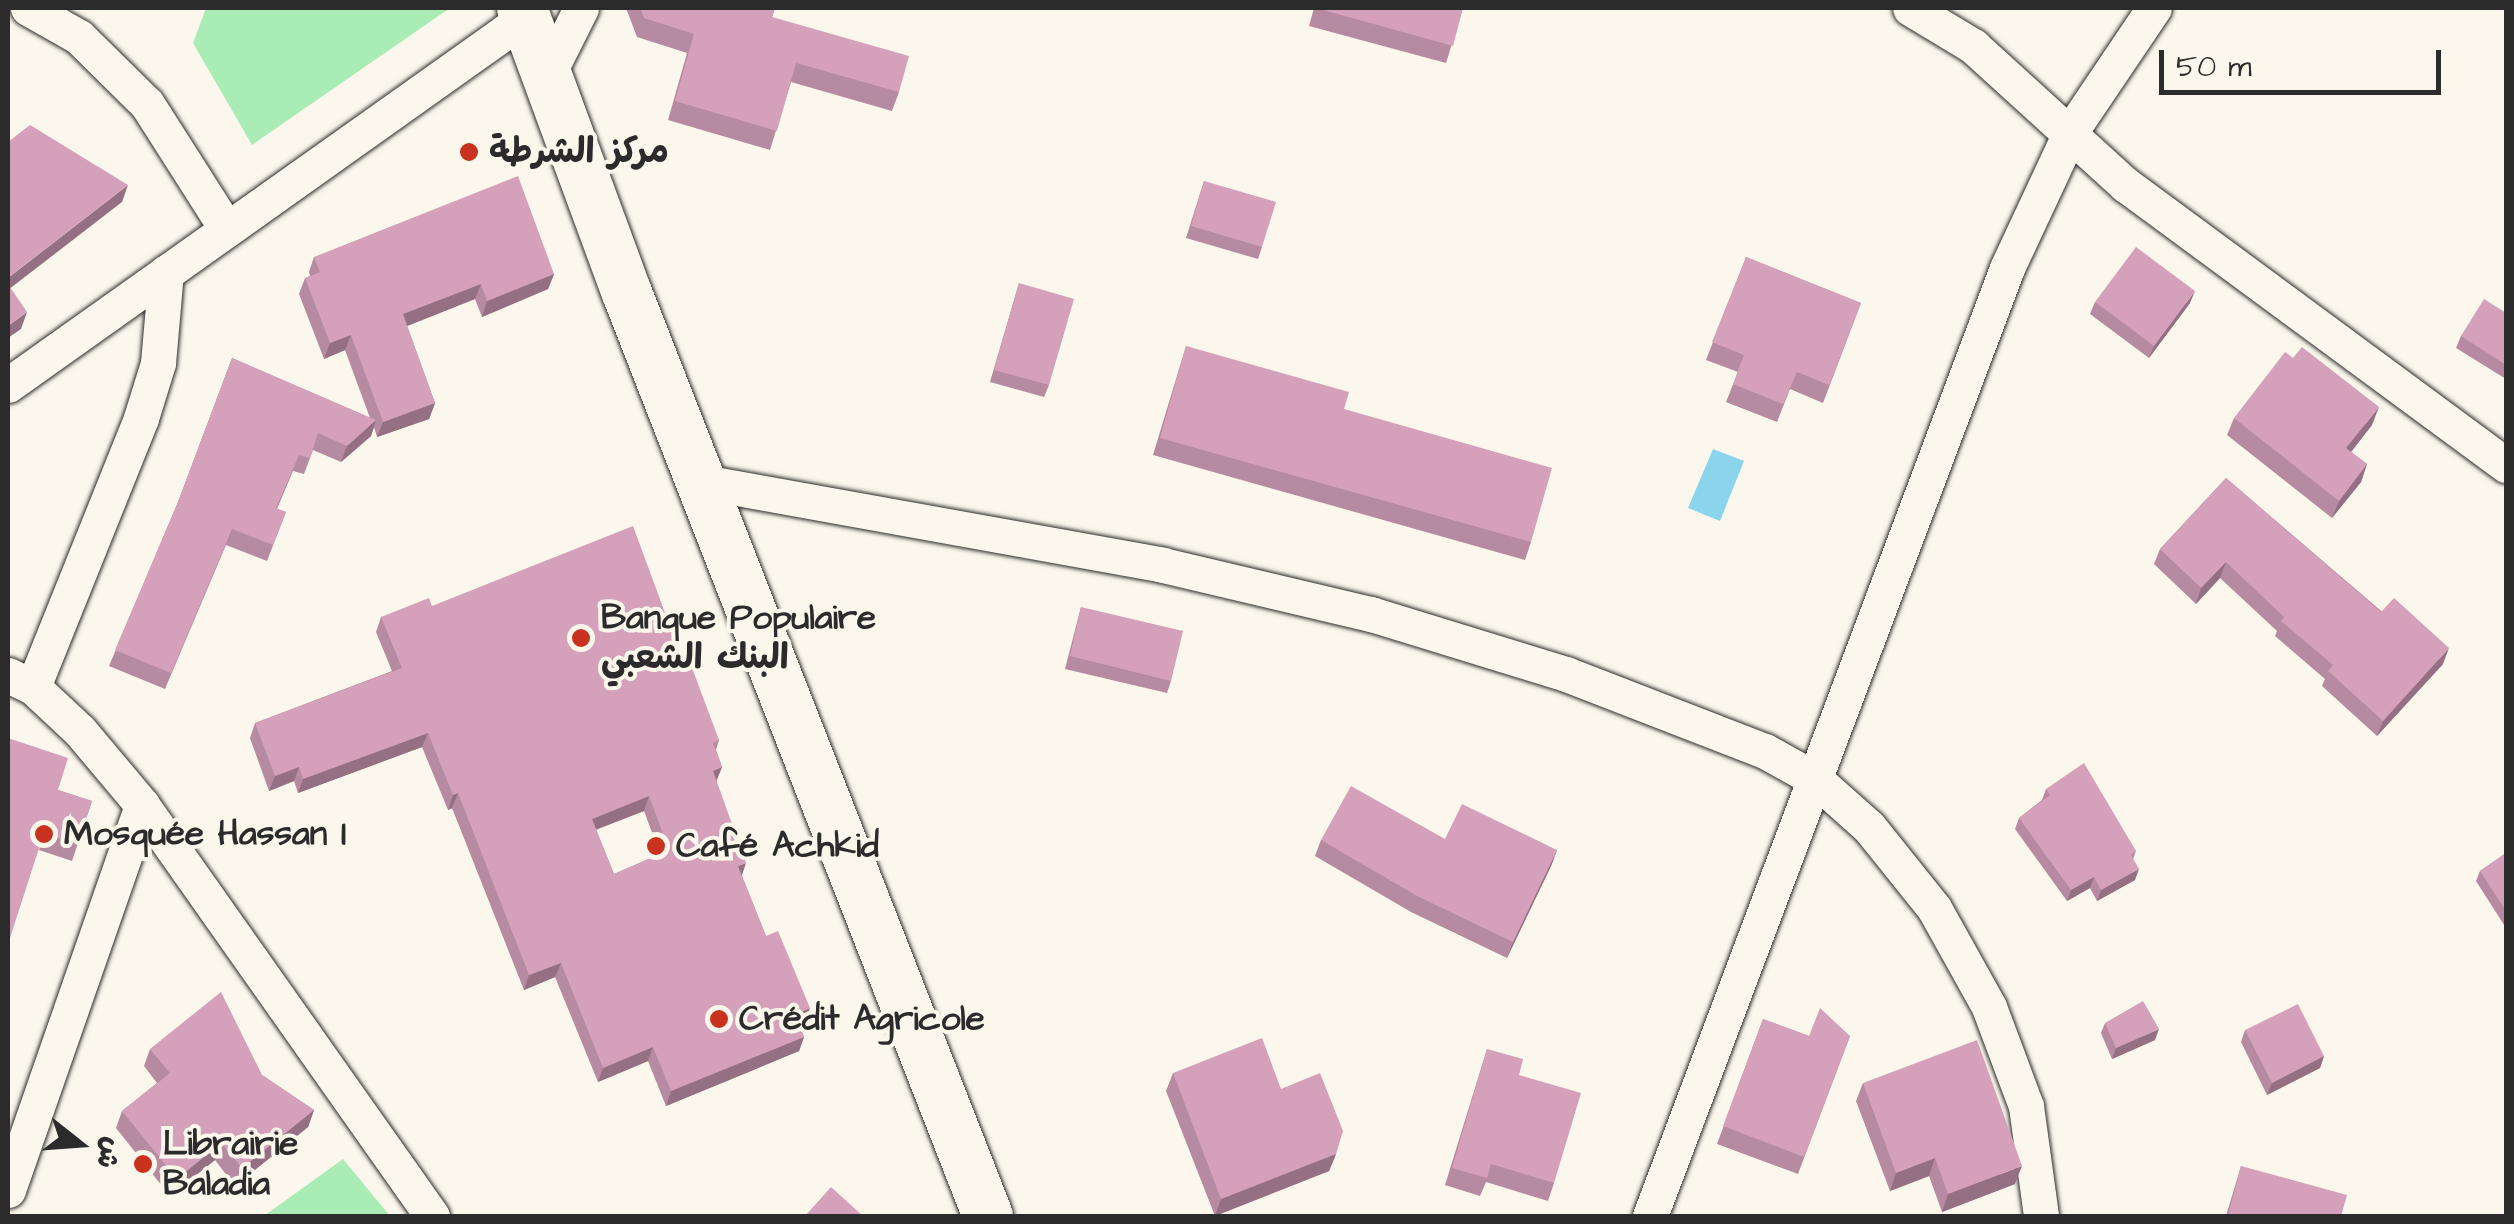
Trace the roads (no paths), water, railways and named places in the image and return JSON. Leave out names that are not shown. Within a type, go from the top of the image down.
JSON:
[{"type":"main road","points":[[524,12],[627,293],[988,1216]]},
{"type":"street","points":[[28,8],[78,37],[147,104],[226,228]]},
{"type":"street","points":[[547,76],[581,8]]},
{"type":"street","points":[[1910,8],[1973,46],[2126,185],[2506,465]]},
{"type":"street","points":[[1650,1216],[2007,268],[2070,132],[2154,8]]},
{"type":"street","points":[[8,386],[524,12]]},
{"type":"street","points":[[166,272],[158,363],[141,418],[20,681],[80,731],[142,805],[432,1216]]},
{"type":"street","points":[[703,482],[1164,565],[1371,614],[1584,681],[1765,751],[1815,778],[1869,827],[1934,908],[1989,1007],[2026,1106],[2041,1216]]},
{"type":"street","points":[[8,1190],[142,805]]},
{"type":"water","points":[[1713,449],[1744,461],[1720,521],[1688,508]]},
{"type":"place","name":"مركز الشرطة","points":[[469,152]]},
{"type":"place","name":"Banque Populaire البنك الشعبي","points":[[581,638]]},
{"type":"place","name":"Mosquée Hassan I","points":[[44,834]]},
{"type":"place","name":"Café Achkid","points":[[656,846]]},
{"type":"place","name":"Crédit Agricole","points":[[719,1019]]},
{"type":"place","name":"Librairie Baladia","points":[[143,1164]]}]
